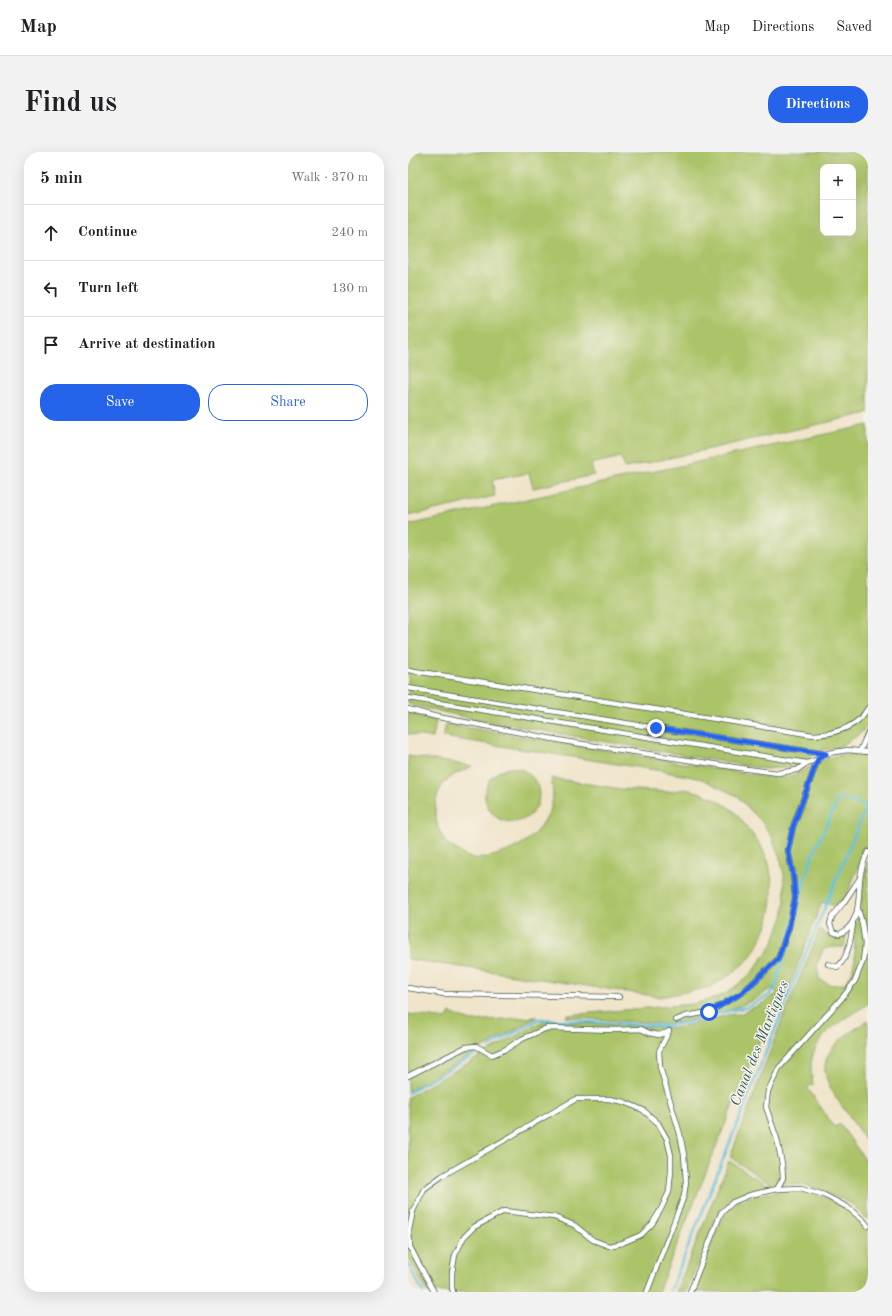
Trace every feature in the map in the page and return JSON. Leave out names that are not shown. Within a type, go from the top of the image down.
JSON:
[{"type":"lane","points":[[408,670],[813,735],[830,734],[849,727],[864,714],[868,708]]},
{"type":"lane","points":[[408,688],[826,754],[848,750],[868,752]]},
{"type":"lane","points":[[408,698],[808,763]]},
{"type":"lane","points":[[408,709],[433,716],[569,742],[778,773],[797,770],[826,754]]},
{"type":"lane","points":[[860,751],[868,734]]},
{"type":"lane","points":[[676,1020],[686,1016],[709,1012],[742,993],[778,959],[789,927],[795,898],[793,874],[788,850],[793,827],[818,759]]},
{"type":"lane","points":[[860,878],[832,917],[830,924],[832,932],[842,934],[853,921],[858,909],[860,878],[868,852]]},
{"type":"lane","points":[[777,1189],[783,1178],[782,1164],[777,1139],[766,1107],[768,1092],[779,1068],[842,998],[855,981],[863,961],[865,944],[858,909]]},
{"type":"lane","points":[[828,964],[837,967],[842,964],[852,935],[853,921]]},
{"type":"lane","points":[[408,988],[444,994],[619,997]]},
{"type":"lane","points":[[408,1076],[466,1047],[476,1046],[492,1055],[547,1028],[615,1030],[641,1029],[649,1034],[659,1035],[668,1031],[659,1051],[660,1067],[680,1134],[684,1155],[686,1181],[684,1196],[647,1292]]},
{"type":"lane","points":[[434,1292],[409,1245],[409,1230],[413,1211],[424,1189],[442,1176],[576,1099],[609,1099],[624,1102],[643,1110],[658,1123],[667,1139],[671,1155],[669,1192],[652,1224],[641,1235],[622,1243],[609,1246],[593,1240],[574,1225],[554,1217],[504,1211],[474,1227],[464,1237],[455,1256],[452,1273],[453,1292]]},
{"type":"lane","points":[[690,1292],[721,1213],[733,1202],[750,1195],[777,1189],[801,1188],[824,1195],[847,1207],[868,1226]]},
{"type":"green space","points":[[408,152],[868,152],[868,413],[625,468],[621,457],[591,464],[594,475],[533,488],[529,473],[492,480],[495,496],[408,516]]},
{"type":"green space","points":[[868,425],[868,723],[866,728],[857,736],[839,747],[823,750],[797,764],[783,768],[765,769],[474,719],[408,704],[408,525]]},
{"type":"green space","points":[[408,713],[436,721],[433,738],[408,734]]},
{"type":"green space","points":[[446,724],[774,778],[796,774],[820,761],[838,755],[868,755],[868,843],[846,897],[838,905],[822,902],[785,998],[779,994],[658,1292],[427,1292],[408,1256],[408,1097],[544,1021],[676,1028],[728,1015],[740,1014],[763,1003],[778,993],[772,988],[754,1000],[732,1009],[686,1021],[666,1024],[566,1017],[567,1015],[693,1004],[716,998],[727,993],[750,975],[772,945],[783,917],[785,902],[784,875],[780,858],[772,837],[762,822],[737,796],[702,779],[662,771],[443,737]]},
{"type":"green space","points":[[408,756],[472,766],[448,779],[440,788],[437,796],[435,811],[438,827],[445,841],[465,856],[475,858],[493,856],[511,850],[526,841],[535,833],[544,821],[551,807],[553,795],[551,778],[621,789],[668,792],[685,789],[716,799],[734,811],[760,844],[769,863],[772,882],[772,900],[768,922],[760,941],[749,959],[731,974],[711,987],[660,997],[408,959]]},
{"type":"green space","points":[[512,768],[522,770],[531,776],[537,785],[539,795],[537,805],[531,814],[522,820],[512,822],[502,820],[493,814],[487,805],[485,795],[487,785],[493,776],[502,770]]},
{"type":"green space","points":[[868,862],[868,1004],[839,1022],[822,1038],[812,1057],[811,1069],[813,1085],[807,1087],[834,1127],[840,1124],[868,1164],[868,1221],[853,1205],[841,1199],[806,1185],[792,1184],[773,1186],[730,1157],[782,1020],[820,929],[825,935],[835,937],[846,936],[844,947],[830,947],[823,950],[817,964],[819,979],[831,985],[844,984],[852,973],[855,958],[854,929],[861,908],[863,880]]},
{"type":"green space","points":[[450,1013],[471,1021],[537,1017],[408,1091],[408,1014],[447,1019]]},
{"type":"green space","points":[[868,1020],[868,1144],[833,1093],[826,1077],[825,1069],[829,1052],[836,1044],[843,1037]]},
{"type":"green space","points":[[729,1161],[770,1187],[736,1198],[724,1205],[719,1211],[686,1292],[676,1292]]},
{"type":"green space","points":[[800,1190],[822,1196],[844,1207],[861,1222],[868,1231],[868,1292],[692,1292],[723,1216],[733,1206],[739,1201],[761,1194]]},
{"type":"waterway","points":[[489,1047],[539,1019],[664,1026],[686,1023],[707,1016],[747,1007],[770,995],[776,985],[813,854],[839,798],[866,805]]},
{"type":"waterway","name":"Canal des Martigues","points":[[670,1292],[868,802]]},
{"type":"waterway","points":[[408,1093],[476,1054]]},
{"type":"waterway","points":[[408,1264],[423,1292]]},
{"type":"route","points":[[656,728],[826,754],[818,759],[793,827],[788,850],[793,874],[795,898],[789,927],[778,959],[742,993],[709,1012]]}]
